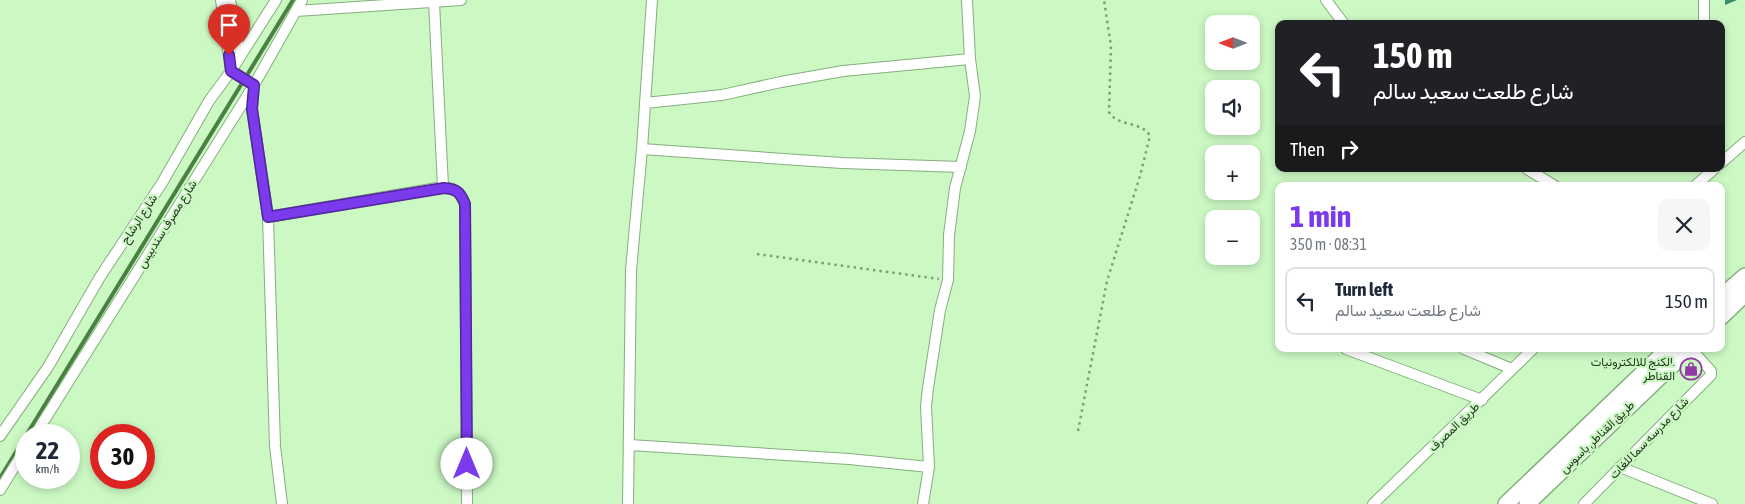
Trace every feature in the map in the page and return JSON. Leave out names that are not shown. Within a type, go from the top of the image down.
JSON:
[{"type":"main road","points":[[1725,294],[1745,276]]},
{"type":"main road","points":[[1725,313],[1745,294]]},
{"type":"main road","name":"طريق القناطر, باسوس","points":[[1527,500],[1665,352]]},
{"type":"main road","name":"طريق القناطر, باسوس","points":[[1506,504],[1527,500],[1687,352]]},
{"type":"street","points":[[221,0],[231,71],[254,85],[252,109],[268,217],[273,341],[274,434],[282,504]]},
{"type":"street","points":[[230,0],[240,56]]},
{"type":"street","name":"شارع الرشاح","points":[[0,436],[48,367],[100,276],[162,183],[209,101],[231,71],[276,0]]},
{"type":"street","points":[[296,11],[302,0]]},
{"type":"street","points":[[296,11],[462,0]]},
{"type":"street","points":[[628,504],[631,270],[642,149],[652,0]]},
{"type":"street","points":[[922,504],[929,467],[926,406],[940,310],[948,280],[949,235],[956,188],[973,114],[975,96],[970,59],[967,0]]},
{"type":"street","points":[[1326,0],[1341,20]]},
{"type":"street","points":[[1704,0],[1704,20]]},
{"type":"street","points":[[431,1],[444,188]]},
{"type":"street","name":"شارع مصرف سندبيس","points":[[41,424],[254,85],[296,11]]},
{"type":"street","points":[[645,103],[722,95],[789,80],[843,71],[970,59]]},
{"type":"street","points":[[1725,160],[1745,142]]},
{"type":"street","points":[[642,149],[842,163],[961,167]]},
{"type":"street","points":[[1532,172],[1548,182]]},
{"type":"street","points":[[1699,182],[1708,172]]},
{"type":"street","points":[[268,217],[444,188],[455,189],[460,192],[465,204],[467,504]]},
{"type":"street","points":[[1354,352],[1482,400]]},
{"type":"street","points":[[1471,352],[1512,369]]},
{"type":"street","name":"طريق المصرف","points":[[1373,504],[1530,352]]},
{"type":"street","name":"شارع مدرسه سما للغات","points":[[1584,504],[1710,375],[1711,371],[1693,352]]},
{"type":"street","points":[[630,445],[849,459],[929,467]]},
{"type":"street","points":[[0,490],[15,466]]},
{"type":"street","points":[[1620,467],[1712,504]]},
{"type":"path","points":[[1078,432],[1107,281],[1140,176],[1150,136],[1141,127],[1118,122],[1109,112],[1111,51],[1104,0]]},
{"type":"path","points":[[757,254],[948,280]]},
{"type":"waterway","points":[[0,478],[293,0]]},
{"type":"place","name":"الكنج للالكترونيات. القناطر","points":[[1691,369]]},
{"type":"route","points":[[229,55],[231,71],[254,85],[252,109],[268,217],[444,188],[455,189],[460,192],[465,204],[467,464]]}]
